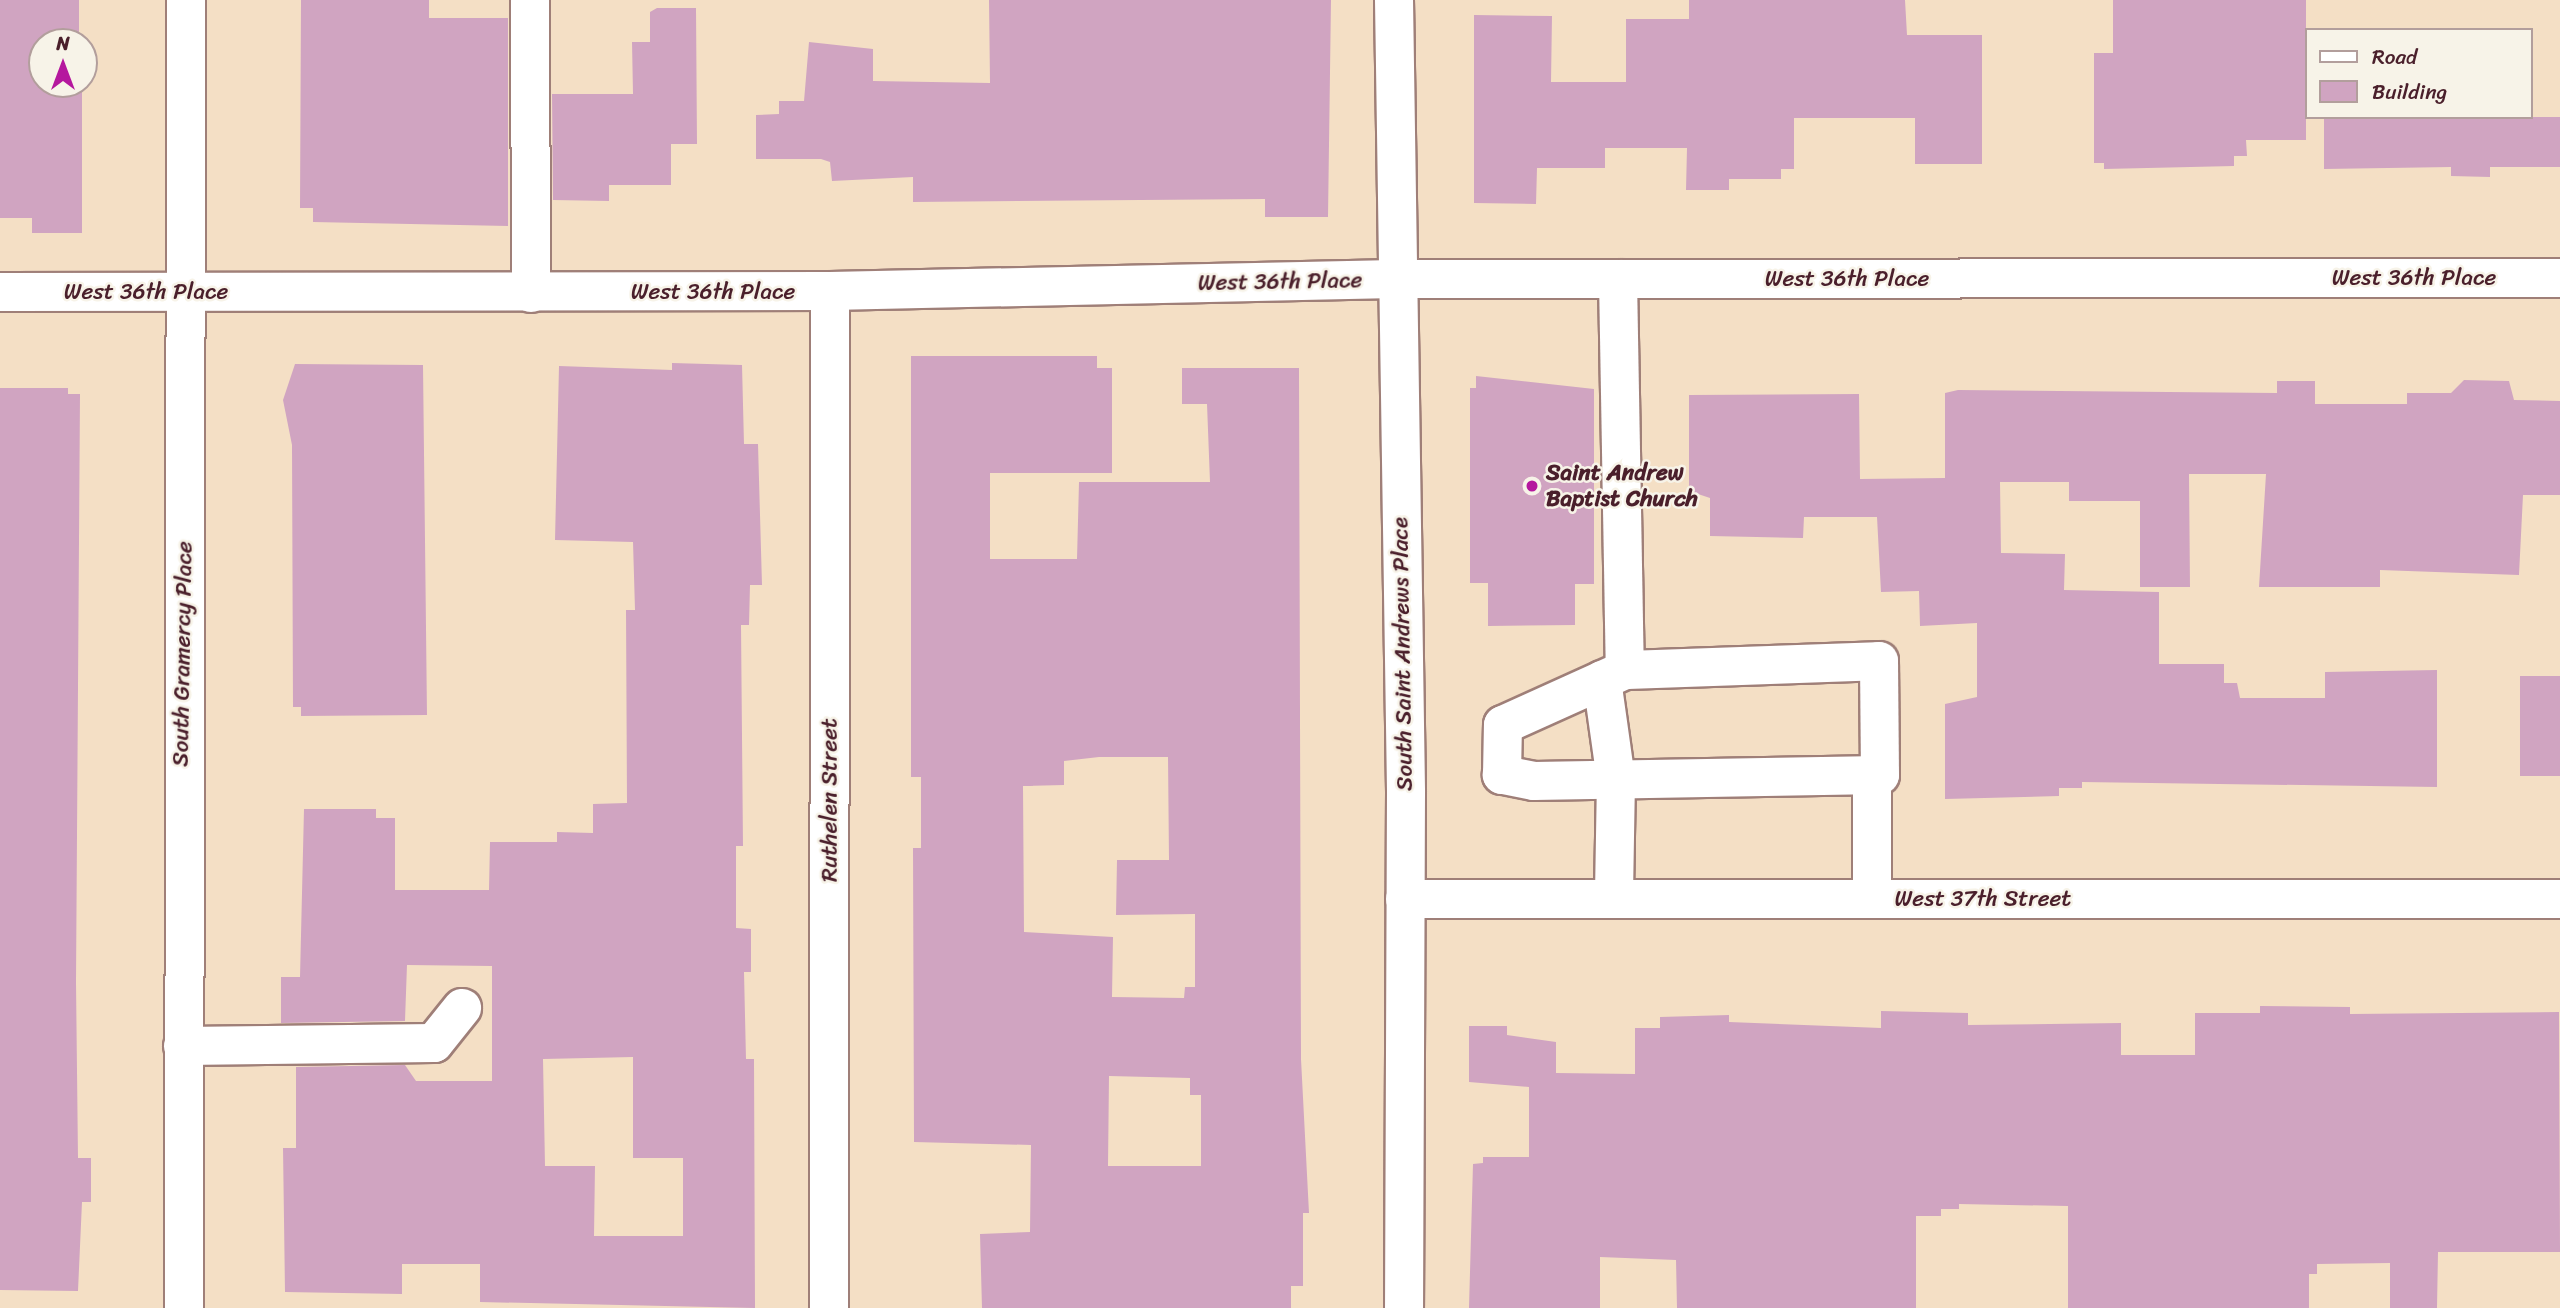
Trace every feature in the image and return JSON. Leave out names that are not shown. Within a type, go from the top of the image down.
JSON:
[{"type":"street","name":"South Gramercy Place","points":[[184,1308],[188,292],[186,0]]},
{"type":"street","points":[[530,0],[531,293]]},
{"type":"street","name":"South Saint Andrews Place","points":[[1394,0],[1395,279],[1405,899],[1404,1308]]},
{"type":"street","name":"West 36th Place","points":[[0,292],[830,292],[1395,279],[2560,278]]},
{"type":"street","points":[[1614,899],[1618,279]]},
{"type":"street","name":"Ruthelen Street","points":[[829,1308],[830,292]]},
{"type":"street","points":[[1879,661],[1880,775],[1534,781],[1502,775],[1503,725],[1546,708],[1614,675],[1879,661]]},
{"type":"street","points":[[1872,775],[1872,899]]},
{"type":"street","name":"West 37th Street","points":[[1405,899],[2560,899]]},
{"type":"street","points":[[183,1046],[434,1043],[462,1008]]},
{"type":"building","points":[[0,0],[79,0],[79,28],[28,28],[28,98],[82,98],[82,233],[32,233],[32,218],[0,218]]},
{"type":"building","points":[[301,0],[429,0],[429,18],[508,18],[508,226],[313,222],[313,208],[300,208]]},
{"type":"building","points":[[989,0],[1331,0],[1328,217],[1265,217],[1265,199],[913,202],[913,177],[832,181],[830,162],[821,159],[756,159],[756,115],[779,114],[779,101],[804,101],[809,42],[873,49],[873,81],[990,83]]},
{"type":"building","points":[[1689,0],[1905,0],[1907,35],[1982,35],[1982,164],[1915,164],[1915,118],[1794,118],[1794,169],[1781,169],[1781,179],[1729,179],[1729,190],[1686,190],[1687,148],[1605,148],[1605,168],[1537,168],[1536,204],[1474,203],[1474,15],[1552,16],[1551,82],[1626,82],[1626,19],[1689,19]]},
{"type":"building","points":[[2113,0],[2306,0],[2306,140],[2246,140],[2247,156],[2234,156],[2234,166],[2104,169],[2104,163],[2094,163],[2094,53],[2113,53]]},
{"type":"building","points":[[657,8],[696,8],[697,144],[671,144],[671,185],[609,185],[609,201],[553,200],[552,94],[633,94],[632,42],[650,42],[650,12]]},
{"type":"building","points":[[2560,117],[2560,167],[2490,167],[2490,177],[2451,176],[2451,167],[2324,169],[2324,119]]},
{"type":"building","points":[[911,356],[1097,356],[1097,368],[1112,368],[1112,473],[990,473],[990,559],[1077,559],[1079,482],[1210,482],[1207,404],[1182,404],[1182,368],[1299,368],[1301,1059],[1309,1213],[1303,1213],[1303,1286],[1291,1286],[1291,1308],[982,1308],[980,1234],[1030,1232],[1031,1145],[914,1142],[913,848],[921,848],[921,777],[911,777]],"holes":[[[1099,757],[1168,757],[1169,860],[1117,860],[1116,915],[1195,914],[1195,987],[1185,987],[1184,998],[1112,997],[1113,937],[1024,932],[1023,786],[1064,785],[1064,761]],[[1109,1076],[1190,1078],[1190,1095],[1201,1095],[1201,1166],[1108,1166]]]},
{"type":"building","points":[[672,363],[742,365],[744,444],[758,444],[762,585],[750,585],[749,625],[741,625],[743,846],[736,846],[736,928],[751,929],[751,972],[744,972],[746,1059],[754,1059],[755,1308],[480,1302],[480,1264],[402,1264],[402,1294],[285,1292],[283,1148],[296,1148],[296,1067],[405,1065],[416,1081],[492,1081],[492,966],[407,965],[405,1021],[281,1023],[281,977],[300,977],[304,809],[376,809],[376,818],[395,818],[395,890],[489,890],[490,842],[557,842],[557,832],[593,833],[593,804],[627,803],[626,610],[635,610],[633,542],[555,540],[559,366],[672,370]],"holes":[[[633,1057],[633,1158],[683,1158],[683,1236],[594,1236],[595,1166],[545,1166],[543,1059]]]},
{"type":"building","points":[[295,364],[423,365],[427,715],[301,716],[301,707],[293,707],[292,445],[283,400]]},
{"type":"building","name":"Saint Andrew Baptist Church","points":[[1476,376],[1594,389],[1594,584],[1575,584],[1575,625],[1488,626],[1488,583],[1470,583],[1470,388],[1476,388]]},
{"type":"building","points":[[2464,380],[2509,381],[2514,400],[2560,401],[2560,495],[2523,495],[2519,575],[2380,570],[2380,587],[2259,587],[2266,474],[2189,474],[2190,587],[2140,587],[2140,501],[2069,501],[2069,482],[2000,482],[2001,553],[2065,554],[2064,590],[2159,592],[2159,664],[2224,664],[2224,683],[2237,683],[2240,698],[2325,698],[2325,672],[2437,670],[2437,787],[2082,782],[2082,788],[2059,788],[2059,796],[1945,799],[1945,704],[1977,697],[1977,623],[1920,626],[1919,591],[1881,592],[1877,517],[1804,517],[1803,538],[1710,536],[1710,498],[1689,491],[1689,395],[1859,394],[1860,479],[1945,478],[1945,393],[1958,390],[2277,393],[2277,381],[2315,381],[2315,404],[2407,404],[2407,393],[2451,393]]},
{"type":"building","points":[[0,388],[68,388],[68,394],[80,394],[76,982],[78,1158],[91,1158],[91,1202],[82,1202],[78,1291],[0,1290]]},
{"type":"building","points":[[2520,676],[2560,676],[2560,776],[2520,776]]},
{"type":"building","points":[[2260,1006],[2350,1007],[2350,1014],[2559,1012],[2560,1252],[2438,1252],[2437,1308],[2390,1308],[2390,1263],[2317,1264],[2317,1274],[2309,1274],[2309,1308],[2068,1308],[2068,1206],[1959,1204],[1959,1209],[1941,1209],[1941,1216],[1916,1216],[1916,1308],[1677,1308],[1676,1260],[1600,1257],[1600,1308],[1469,1308],[1473,1164],[1483,1163],[1483,1157],[1529,1157],[1529,1087],[1469,1082],[1469,1026],[1507,1026],[1507,1035],[1556,1042],[1556,1073],[1635,1074],[1635,1028],[1660,1028],[1660,1017],[1729,1015],[1729,1022],[1881,1028],[1881,1011],[1968,1013],[1968,1025],[2121,1023],[2121,1055],[2195,1055],[2195,1013],[2260,1013]]},
{"type":"place","name":"Saint Andrew Baptist Church","points":[[1532,486]]}]
